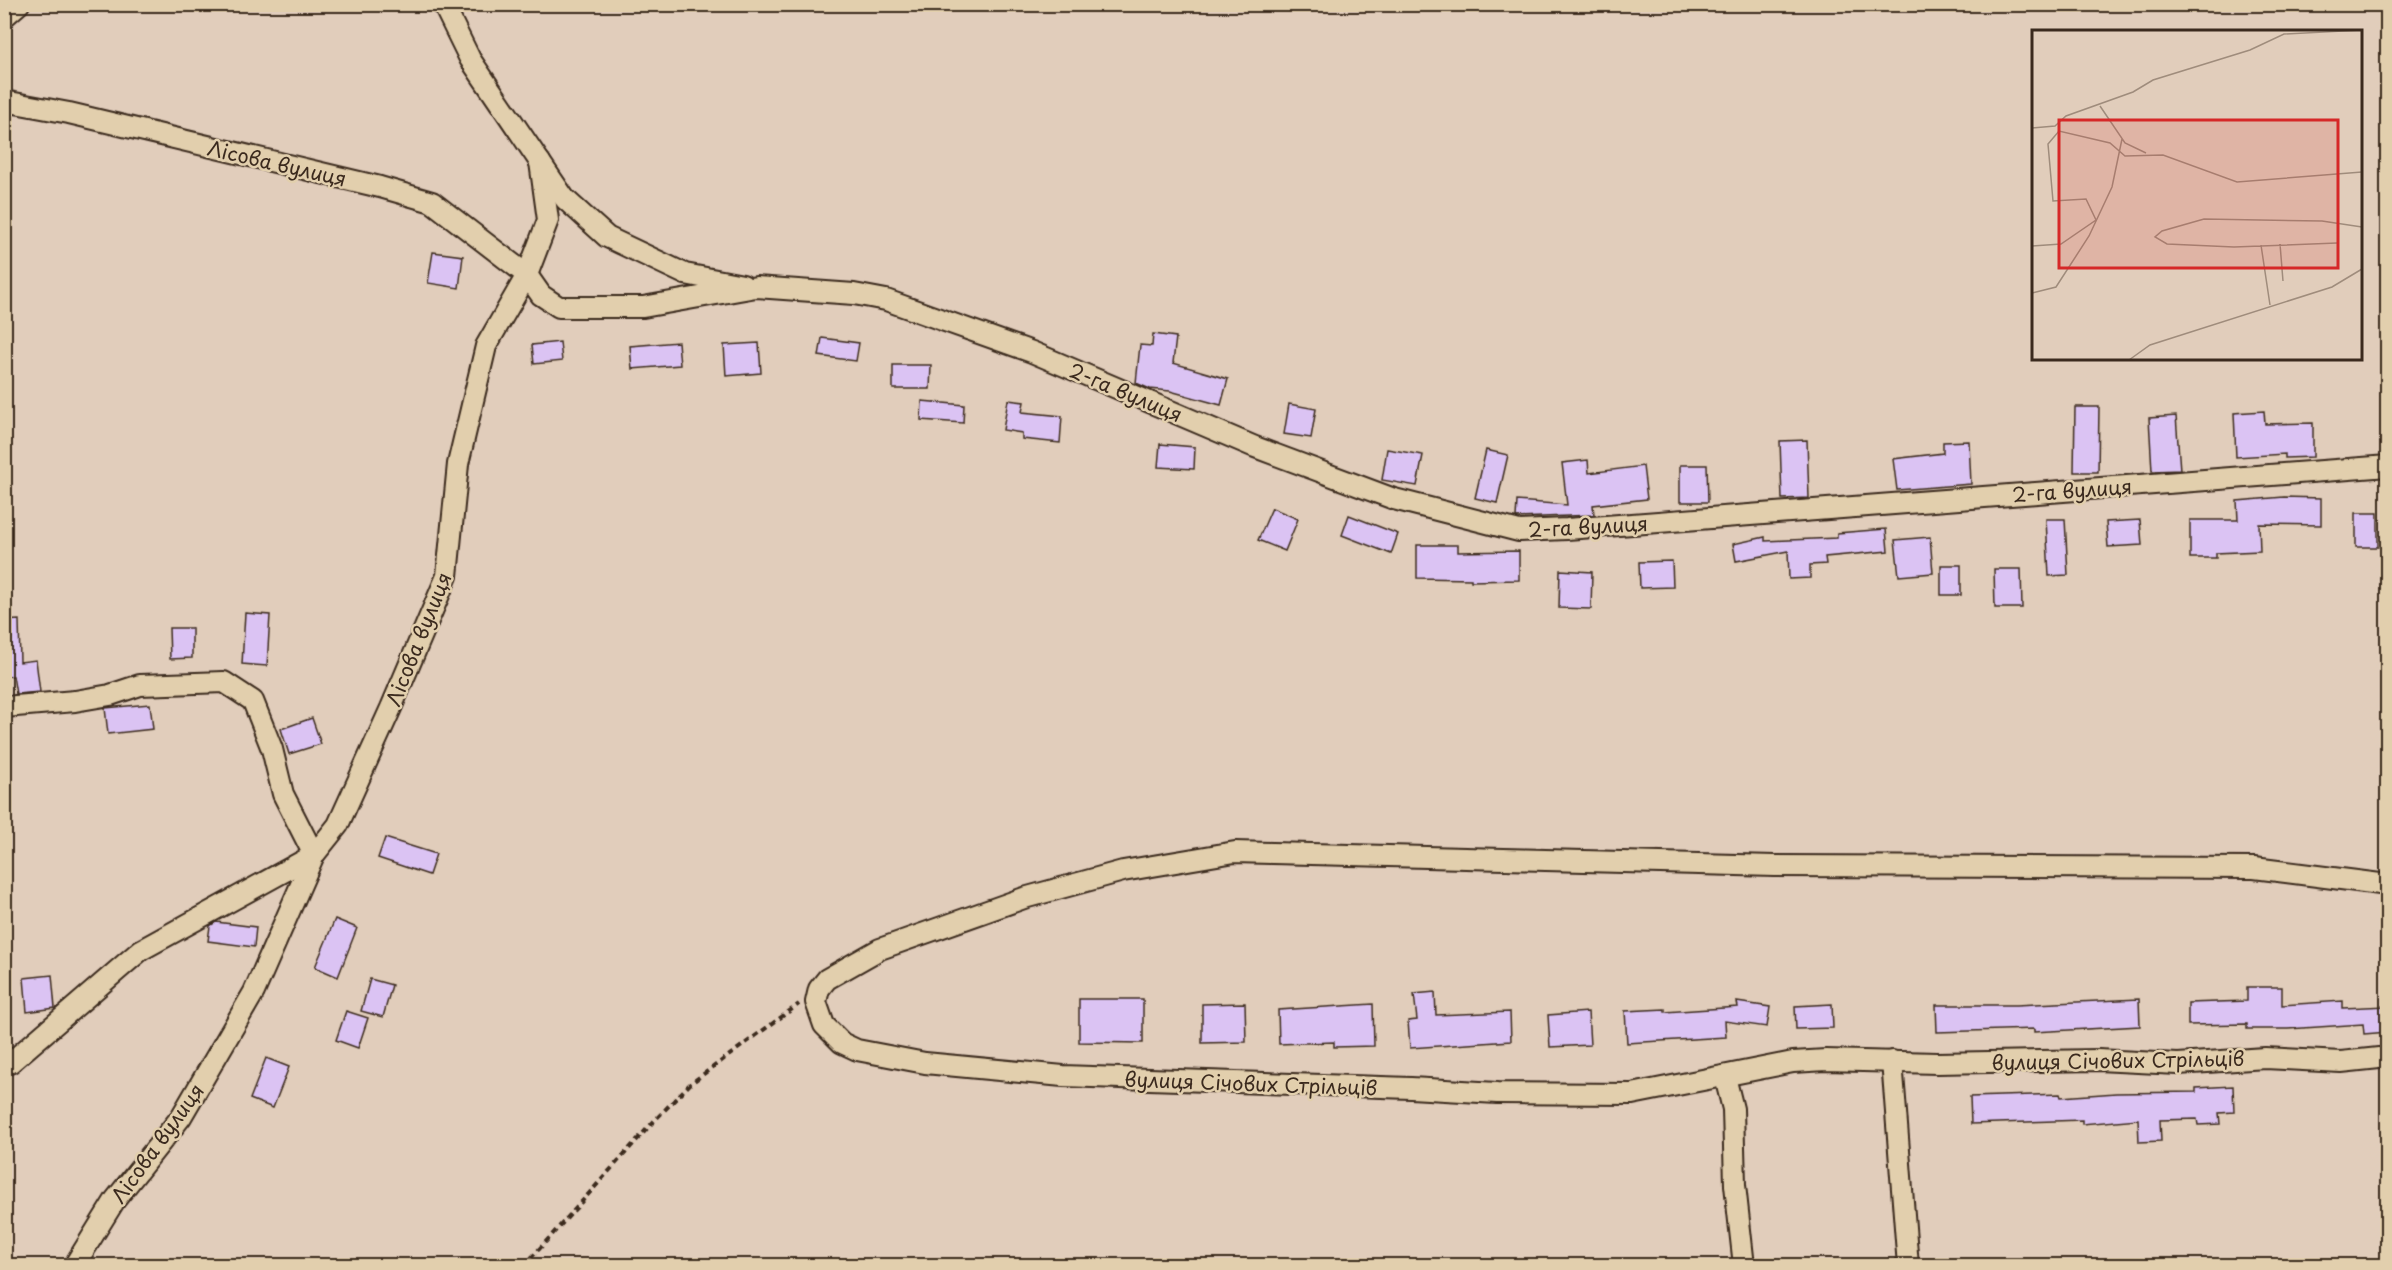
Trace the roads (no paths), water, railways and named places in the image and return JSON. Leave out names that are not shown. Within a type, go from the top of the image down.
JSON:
[{"type":"street","points":[[4,17],[19,4]]},
{"type":"street","name":"Лісова вулиця","points":[[74,1266],[115,1200],[181,1117],[254,992],[314,855],[338,825],[447,576],[458,464],[486,346],[528,275],[548,220],[540,162],[470,59],[443,4]]},
{"type":"street","name":"Лісова вулиця","points":[[4,101],[69,113],[380,187],[432,202],[528,275]]},
{"type":"street","name":"2-га вулиця","points":[[540,162],[565,199],[607,237],[685,274],[756,287],[854,294],[886,300],[1032,352],[1255,447],[1394,499],[1519,531],[2388,466]]},
{"type":"street","name":"2-га вулиця","points":[[528,275],[541,295],[559,307],[643,307],[756,287]]},
{"type":"street","points":[[4,708],[75,701],[110,695],[140,685],[224,682],[253,701],[272,749],[283,794],[314,855]]},
{"type":"street","name":"вулиця Січових Стрільців","points":[[2379,1058],[2341,1062],[2265,1058],[2178,1064],[2098,1060],[1937,1063],[1826,1060],[1793,1062],[1632,1094],[1497,1093],[1063,1076],[891,1058],[857,1050],[842,1043],[824,1025],[816,1002],[819,990],[827,979],[880,949],[1024,898],[1123,872],[1235,852],[1775,866],[2254,868],[2388,885]]},
{"type":"street","name":"Лісова вулиця","points":[[4,1064],[10,1064],[141,950],[314,855]]},
{"type":"street","points":[[1892,1061],[1908,1266]]},
{"type":"street","points":[[1725,1077],[1733,1109],[1735,1185],[1744,1266]]}]
